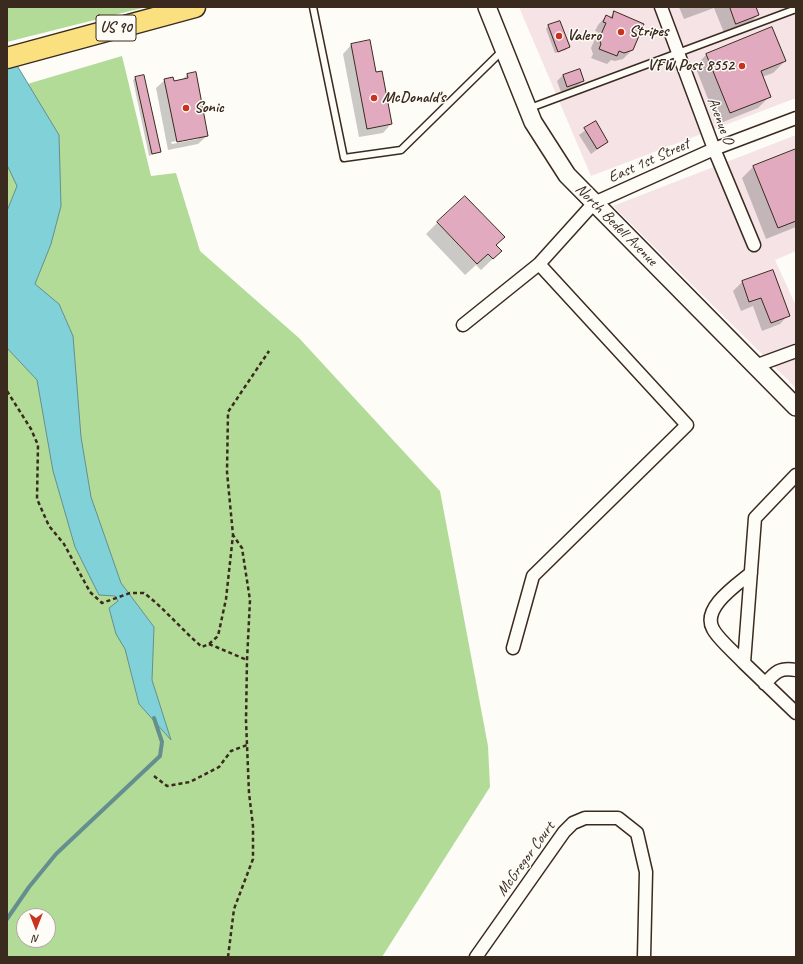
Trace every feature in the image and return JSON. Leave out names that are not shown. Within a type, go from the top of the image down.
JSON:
[{"type":"highway","name":"US 90","points":[[7,58],[195,7]]},
{"type":"main road","name":"North Bedell Avenue","points":[[487,7],[533,122],[567,175],[796,407]]},
{"type":"street","name":"Avenue O","points":[[661,7],[714,149],[754,244]]},
{"type":"street","name":"East 1st Street","points":[[463,326],[539,264],[594,203],[714,149],[796,118]]},
{"type":"street","points":[[513,648],[533,576],[687,425],[539,264]]},
{"type":"street","points":[[755,366],[796,350]]},
{"type":"street","points":[[744,663],[755,518],[796,476]]},
{"type":"street","points":[[751,573],[717,602],[711,616],[712,629],[744,663],[796,713]]},
{"type":"street","points":[[765,684],[778,670],[787,668],[796,670]]},
{"type":"street","name":"McGregor Court","points":[[476,957],[564,832],[573,823],[585,818],[618,818],[637,833],[646,872],[644,957]]},
{"type":"lane","points":[[313,7],[344,158],[401,150],[504,49]]},
{"type":"lane","points":[[528,109],[796,8]]},
{"type":"path","points":[[7,391],[31,429],[38,445],[37,499],[49,526],[64,544],[90,592],[102,604],[130,594],[144,593],[160,606],[179,628],[202,647],[209,644],[218,636],[226,599],[233,535],[227,472],[228,412],[269,351]]},
{"type":"path","points":[[228,957],[234,909],[253,859],[253,826],[248,793],[247,745],[247,660],[250,600],[242,548],[233,535]]},
{"type":"path","points":[[209,644],[247,660]]},
{"type":"path","points":[[154,776],[167,786],[190,782],[219,767],[231,751],[247,745]]},
{"type":"shaded area","points":[[519,7],[796,7],[796,98],[591,176]]},
{"type":"shaded area","points":[[796,135],[796,251],[775,260],[796,306],[796,388],[613,206]]},
{"type":"green space","points":[[7,7],[146,7],[7,42]]},
{"type":"green space","points":[[122,56],[151,176],[176,173],[200,251],[299,338],[440,491],[488,746],[490,787],[382,957],[7,957],[7,90]]},
{"type":"water","points":[[7,49],[59,135],[61,206],[51,244],[35,284],[59,304],[73,336],[81,437],[91,497],[121,583],[154,627],[152,680],[171,740],[139,704],[125,649],[116,634],[109,608],[118,601],[115,596],[99,595],[75,547],[53,471],[37,380],[7,348],[7,211],[17,186],[7,165]]},
{"type":"building","points":[[730,7],[756,7],[759,15],[736,24]]},
{"type":"building","name":"Stripes","points":[[614,11],[644,24],[633,50],[624,53],[619,51],[617,56],[599,49],[601,44],[599,39],[606,23],[603,22],[606,15],[612,18]]},
{"type":"building","name":"Valero","points":[[560,21],[570,47],[558,52],[548,25]]},
{"type":"building","name":"VFW Post 8552","points":[[772,27],[786,61],[761,71],[771,97],[730,113],[706,54]]},
{"type":"building","name":"McDonald's","points":[[370,40],[376,72],[382,71],[392,124],[367,129],[351,44]]},
{"type":"building","points":[[580,69],[584,81],[567,87],[563,75]]},
{"type":"building","name":"Sonic","points":[[196,72],[208,136],[177,142],[164,79],[173,77],[174,81],[188,78],[187,74]]},
{"type":"building","points":[[144,75],[161,152],[152,154],[135,77]]},
{"type":"building","points":[[596,121],[608,142],[597,149],[584,128]]},
{"type":"building","points":[[796,149],[796,221],[778,228],[753,166]]},
{"type":"building","points":[[465,196],[505,237],[496,245],[502,251],[493,259],[488,254],[477,264],[437,222]]},
{"type":"building","points":[[773,270],[790,316],[771,323],[761,298],[749,302],[742,281]]},
{"type":"waterway","points":[[7,919],[29,887],[56,854],[160,756],[162,742],[154,718]]},
{"type":"place","name":"Stripes","points":[[621,32]]},
{"type":"place","name":"Valero","points":[[559,36]]},
{"type":"place","name":"VFW Post 8552","points":[[742,66]]},
{"type":"place","name":"McDonald's","points":[[374,98]]},
{"type":"place","name":"Sonic","points":[[186,108]]}]
